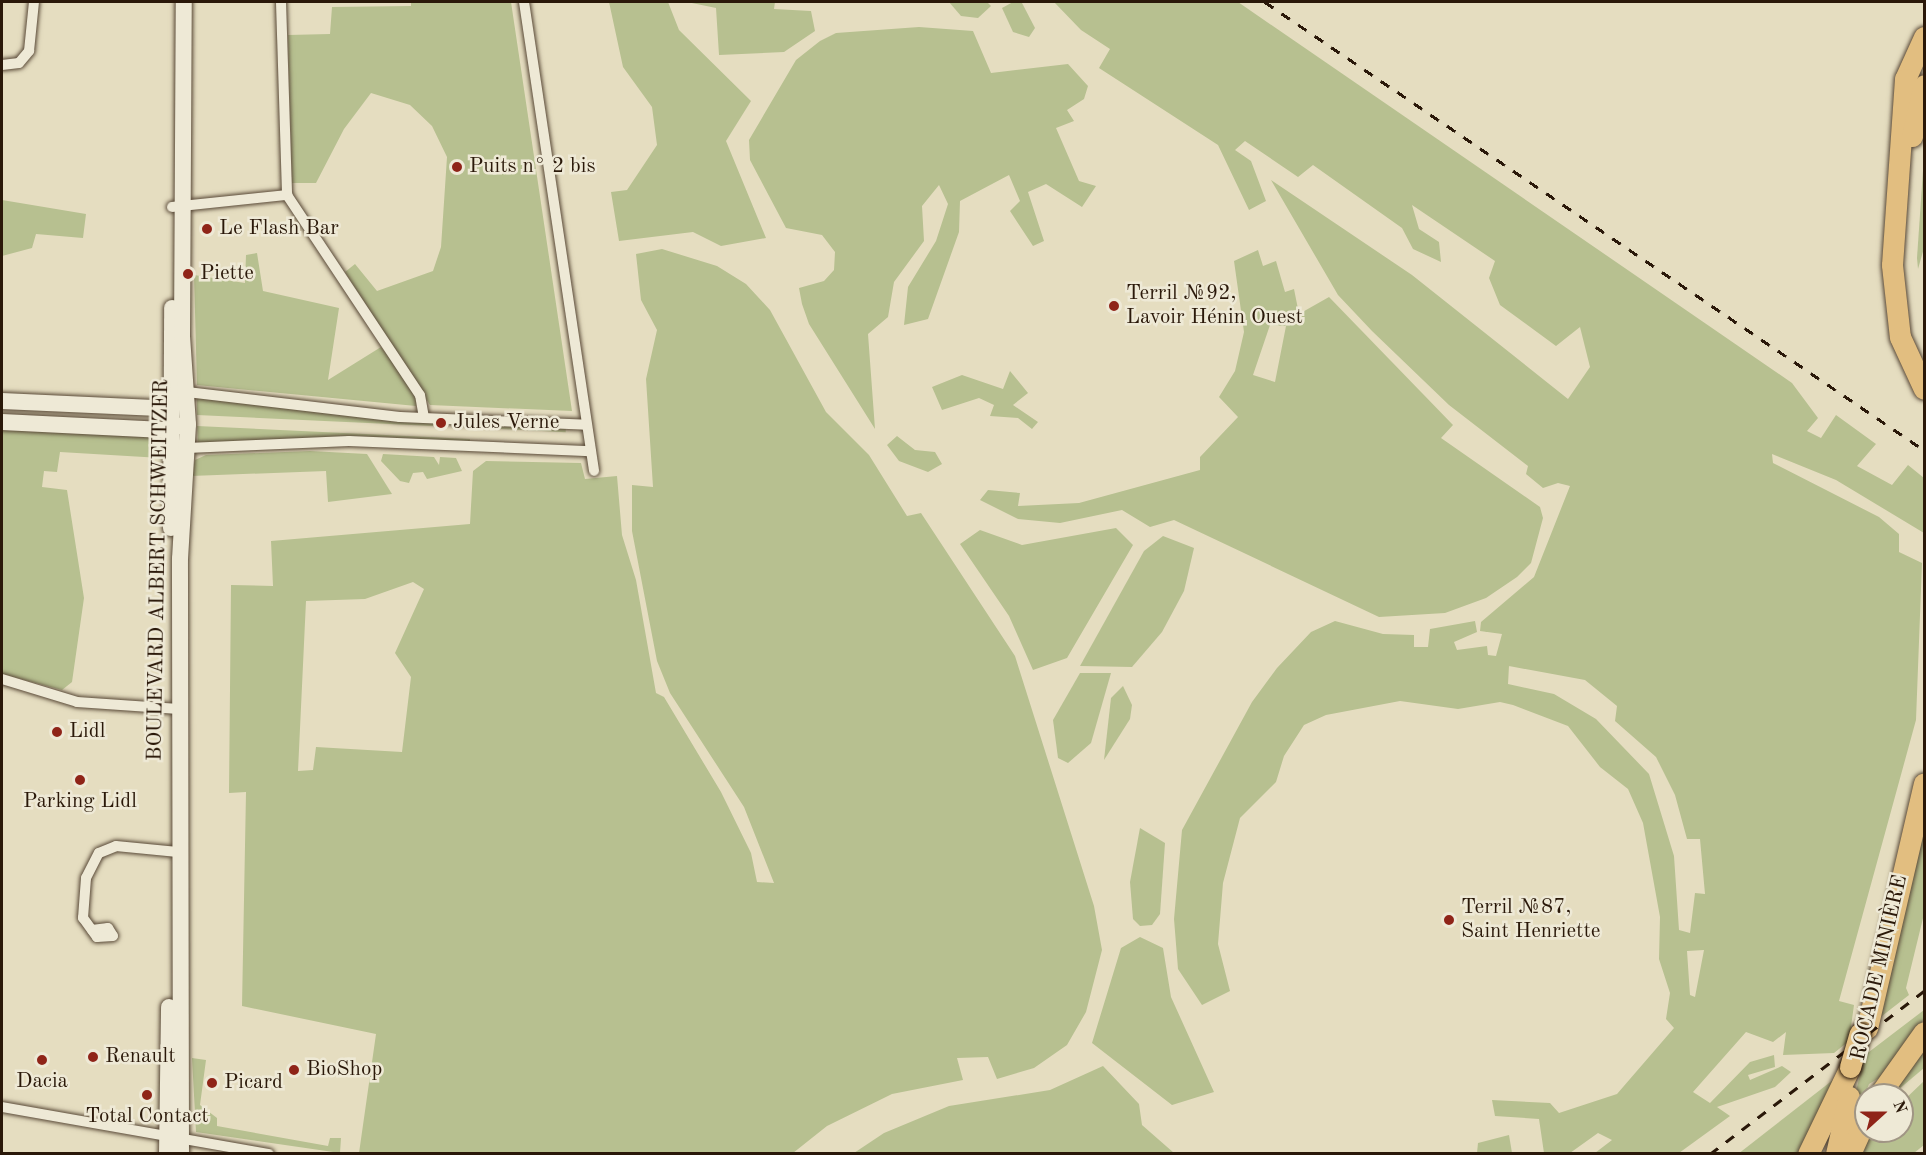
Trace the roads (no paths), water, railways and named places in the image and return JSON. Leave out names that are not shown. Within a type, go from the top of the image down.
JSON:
[{"type":"highway","points":[[1924,37],[1905,80],[1892,265],[1900,337],[1924,388]]},
{"type":"highway","points":[[1924,85],[1913,128],[1905,262],[1910,316],[1924,359]]},
{"type":"highway","name":"ROCADE MINIÈRE","points":[[1836,1154],[1854,1064],[1924,784]]},
{"type":"highway","points":[[1887,1083],[1924,1032]]},
{"type":"highway","points":[[1808,1154],[1854,1064]]},
{"type":"main road","name":"BOULEVARD ALBERT SCHWEITZER","points":[[173,2],[181,517],[174,709]]},
{"type":"main road","name":"BOULEVARD ALBERT SCHWEITZER","points":[[179,399],[171,321],[184,2]]},
{"type":"main road","points":[[2,402],[179,399]]},
{"type":"main road","points":[[2,422],[180,434]]},
{"type":"main road","name":"BOULEVARD ALBERT SCHWEITZER","points":[[174,1146],[174,709],[180,434]]},
{"type":"street","points":[[2,65],[19,63],[29,51],[34,2]]},
{"type":"street","points":[[281,2],[287,195],[420,395],[424,418]]},
{"type":"street","points":[[524,2],[594,471]]},
{"type":"street","points":[[177,207],[287,195]]},
{"type":"street","points":[[179,399],[424,418],[587,424]]},
{"type":"street","points":[[180,434],[591,451]]},
{"type":"street","points":[[2,679],[77,702],[174,709]]},
{"type":"street","points":[[92,930],[82,907],[95,856],[116,846],[173,851]]},
{"type":"street","points":[[2,1107],[174,1146],[269,1154]]},
{"type":"railway","points":[[1265,2],[1924,450]]},
{"type":"railway","points":[[1710,1154],[1924,991]]},
{"type":"place","name":"Puits n° 2 bis","points":[[457,167]]},
{"type":"place","name":"Le Flash Bar","points":[[207,229]]},
{"type":"place","name":"Piette","points":[[188,274]]},
{"type":"place","name":"Terril №92, Lavoir Hénin Ouest","points":[[1114,306]]},
{"type":"place","name":"Jules Verne","points":[[441,423]]},
{"type":"place","name":"Lidl","points":[[57,732]]},
{"type":"place","name":"Parking Lidl","points":[[80,780]]},
{"type":"place","name":"Terril №87, Saint Henriette","points":[[1449,920]]},
{"type":"place","name":"Renault","points":[[93,1057]]},
{"type":"place","name":"Dacia","points":[[42,1060]]},
{"type":"place","name":"BioShop","points":[[294,1070]]},
{"type":"place","name":"Picard","points":[[212,1083]]},
{"type":"place","name":"Total Contact","points":[[147,1095]]}]
